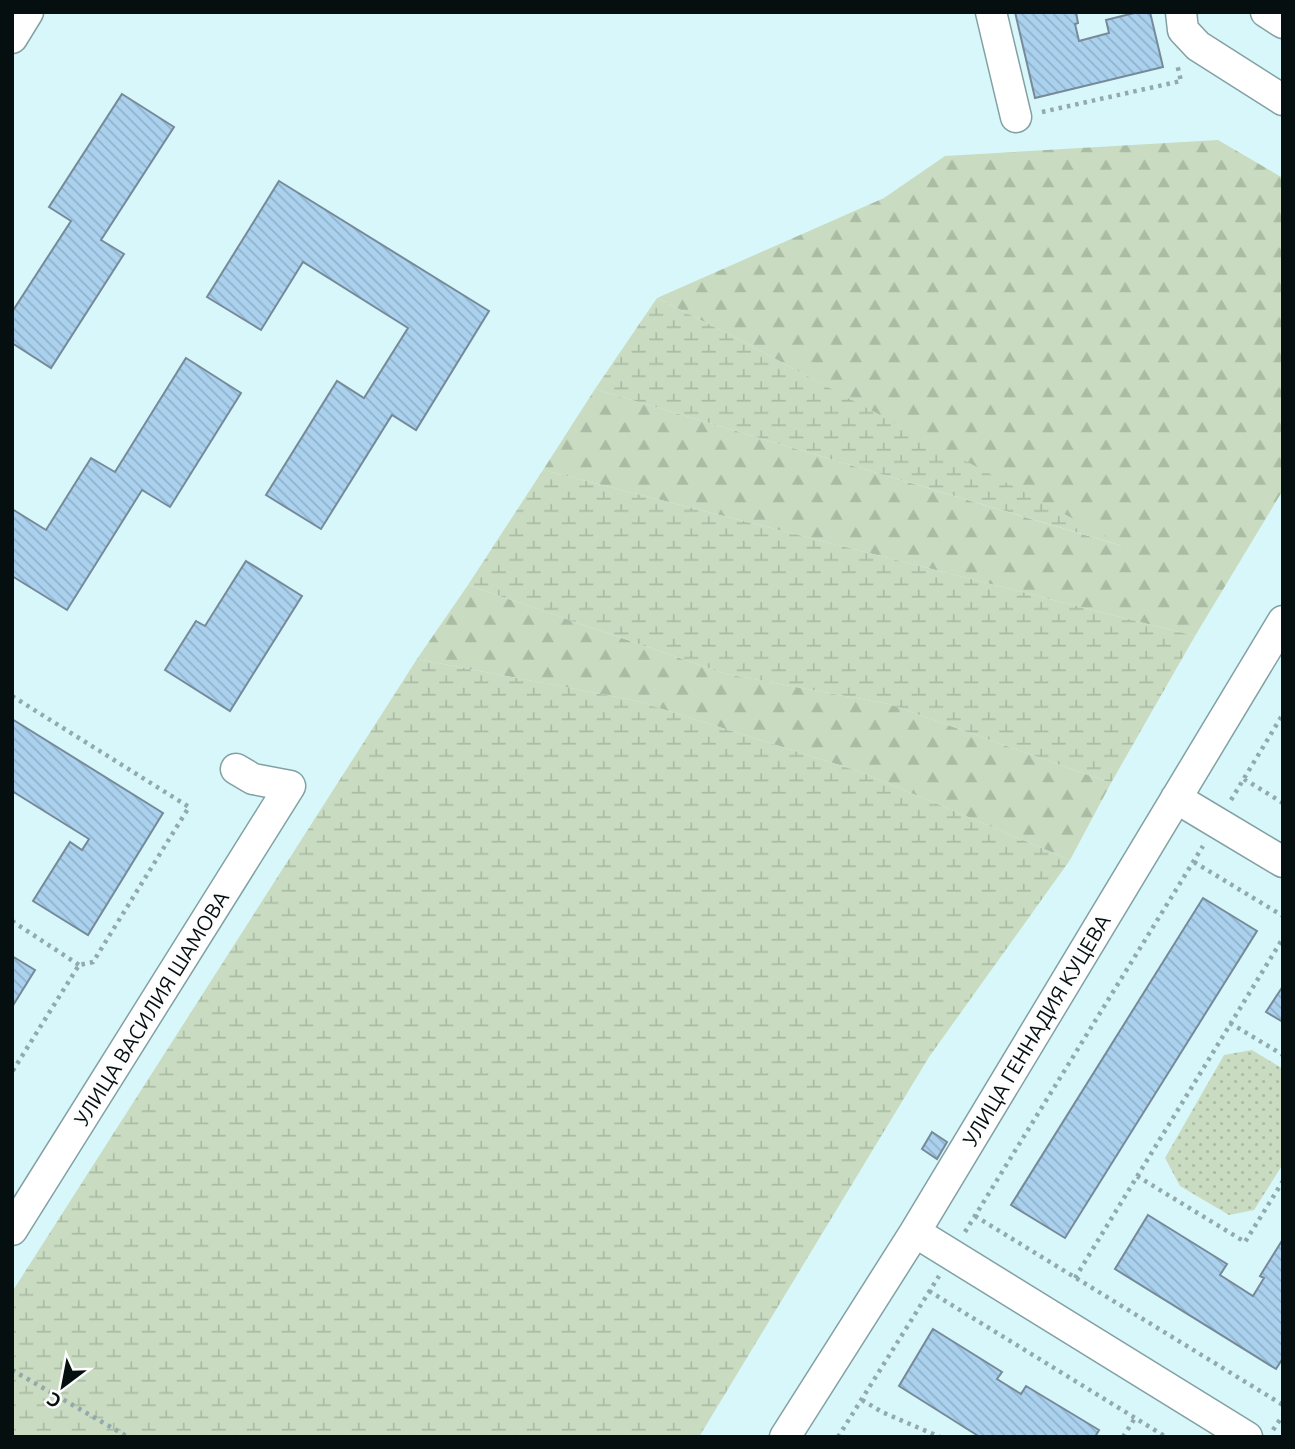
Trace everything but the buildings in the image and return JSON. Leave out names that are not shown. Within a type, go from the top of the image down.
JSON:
[{"type":"street","points":[[12,38],[28,12]]},
{"type":"street","points":[[991,12],[1025,115]]},
{"type":"street","points":[[1181,12],[1182,30],[1198,46],[1283,100]]},
{"type":"street","points":[[1266,12],[1283,23]]},
{"type":"street","name":"УЛИЦА ГЕННАДИЯ КУЦЕВА","points":[[785,1437],[915,1232],[1283,621]]},
{"type":"street","name":"УЛИЦА ВАСИЛИЯ ШАМОВА","points":[[12,1230],[290,786],[253,779],[236,769]]},
{"type":"street","points":[[1176,798],[1283,862]]},
{"type":"street","points":[[915,1232],[1247,1437]]},
{"type":"path","points":[[1025,115],[1181,81],[1176,58]]},
{"type":"path","points":[[12,696],[189,807],[93,962],[79,965],[12,921]]},
{"type":"path","points":[[838,1437],[1283,714]]},
{"type":"path","points":[[1244,779],[1283,803]]},
{"type":"path","points":[[1194,862],[1283,916]]},
{"type":"path","points":[[1075,1278],[1283,938]]},
{"type":"path","points":[[12,1072],[79,965]]},
{"type":"path","points":[[1230,1023],[1283,1055]]},
{"type":"path","points":[[1137,1177],[1245,1242],[1283,1181]]},
{"type":"path","points":[[975,1216],[1283,1405]]},
{"type":"path","points":[[929,1291],[1167,1437]]},
{"type":"path","points":[[12,1370],[128,1437]]},
{"type":"path","points":[[861,1399],[882,1412],[940,1437]]},
{"type":"path","points":[[1269,1437],[1283,1415]]},
{"type":"path","points":[[1123,1437],[1136,1418]]},
{"type":"green space","points":[[1218,140],[1283,178],[1283,490],[1195,636],[543,470],[595,389],[1122,546],[657,298],[884,198],[945,156]]},
{"type":"green space","points":[[657,298],[742,341],[1126,547],[595,389]]},
{"type":"green space","points":[[543,470],[1195,636],[1111,783],[889,704],[726,674],[468,585]]},
{"type":"green space","points":[[468,585],[726,674],[889,704],[1111,783],[1070,860],[861,772],[637,701],[417,659]]},
{"type":"green space","points":[[417,659],[637,701],[861,772],[1070,860],[929,1057],[699,1437],[12,1437],[12,1292]]},
{"type":"green space","points":[[1252,1050],[1283,1069],[1283,1164],[1254,1210],[1229,1215],[1180,1186],[1165,1158],[1224,1055]]}]
